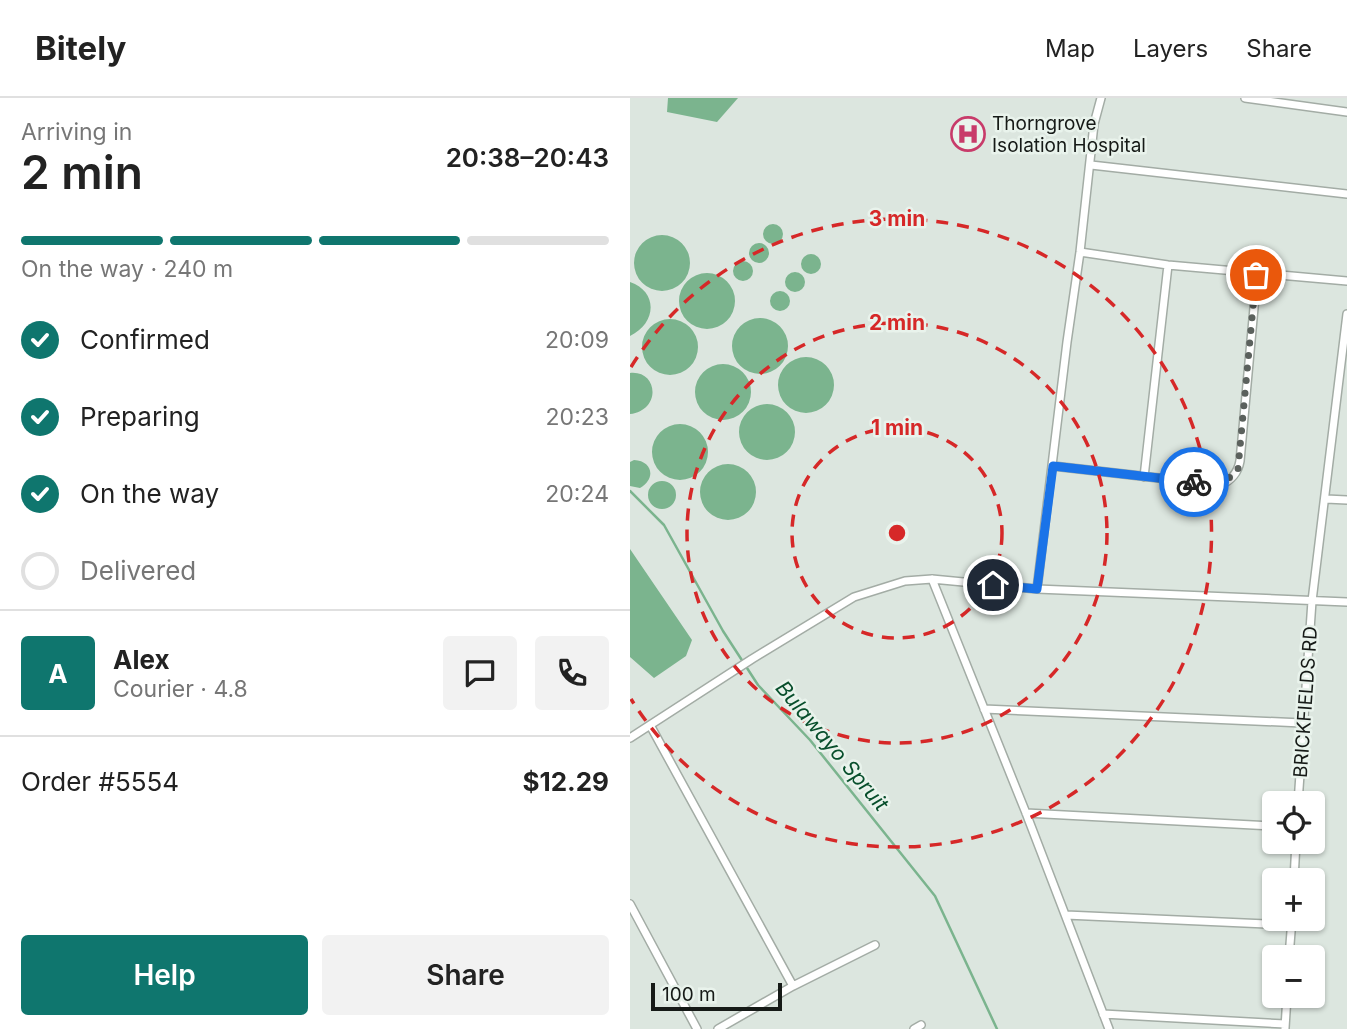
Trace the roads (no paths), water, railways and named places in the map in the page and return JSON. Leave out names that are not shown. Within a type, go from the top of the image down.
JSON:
[{"type":"street","points":[[1037,589],[1094,124],[1101,98]]},
{"type":"street","points":[[1245,98],[1347,112]]},
{"type":"street","points":[[1091,165],[1347,194]]},
{"type":"street","points":[[1080,252],[1256,275],[1347,281]]},
{"type":"street","points":[[1144,477],[1168,265]]},
{"type":"street","points":[[1053,466],[1220,485],[1227,481],[1238,469],[1256,275]]},
{"type":"street","name":"BRICKFIELDS RD","points":[[1299,791],[1312,601],[1344,362],[1347,314]]},
{"type":"street","points":[[1326,499],[1347,500]]},
{"type":"street","points":[[932,579],[1109,1029]]},
{"type":"street","points":[[630,738],[854,597],[905,581],[932,579],[1037,589],[1347,602]]},
{"type":"street","points":[[984,709],[1302,723]]},
{"type":"street","points":[[650,725],[793,986]]},
{"type":"street","points":[[1026,813],[1262,825]]},
{"type":"street","points":[[630,904],[633,916],[697,1029]]},
{"type":"street","points":[[1066,915],[1262,921]]},
{"type":"street","points":[[718,1029],[793,986],[875,945]]},
{"type":"street","points":[[1103,1014],[1285,1027],[1286,1008]]},
{"type":"waterway","name":"Bulawayo Spruit","points":[[630,491],[664,525],[723,631],[758,685],[810,740],[935,896],[997,1029]]},
{"type":"place","name":"Thorngrove Isolation Hospital","points":[[968,134]]}]
